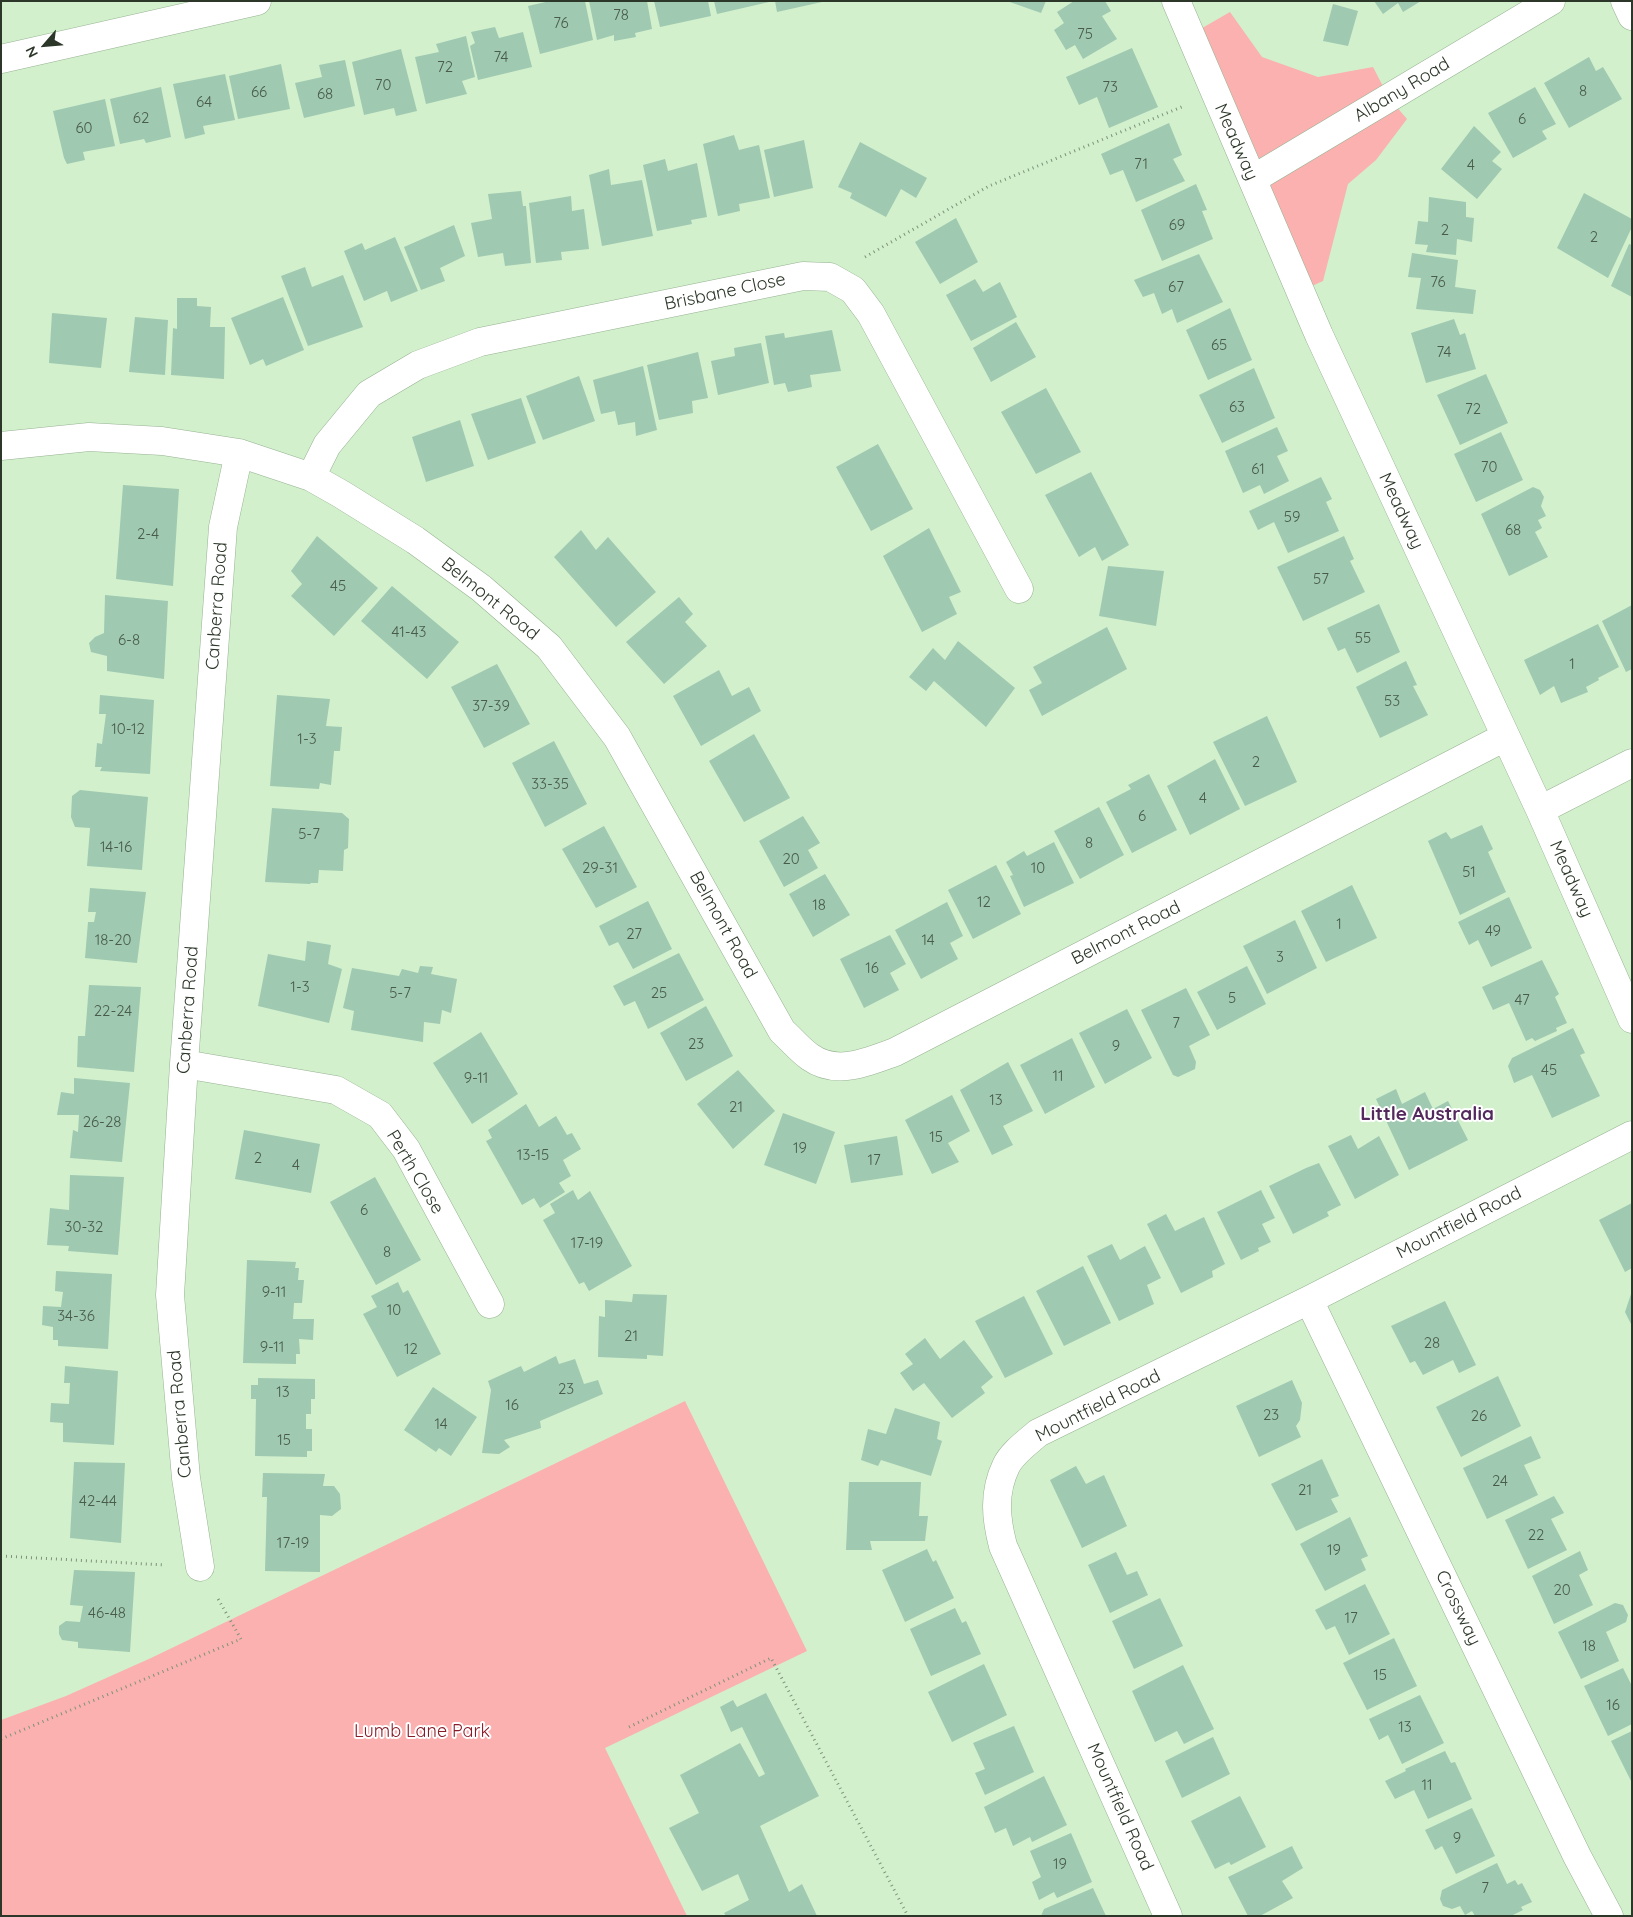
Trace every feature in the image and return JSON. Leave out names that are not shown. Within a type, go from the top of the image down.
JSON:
[{"type":"street","points":[[1,59],[257,1]]},
{"type":"street","name":"Meadway","points":[[1176,1],[1319,335],[1540,810],[1632,1019]]},
{"type":"street","name":"Albany Road","points":[[1253,178],[1551,1]]},
{"type":"street","points":[[1625,1],[1632,16]]},
{"type":"street","name":"Brisbane Close","points":[[311,477],[327,445],[369,394],[418,365],[480,342],[802,276],[830,277],[853,290],[871,314],[1019,588]]},
{"type":"street","name":"Belmont Road","points":[[1,446],[90,437],[162,441],[239,453],[311,477],[369,511],[481,588],[549,647],[617,737],[782,1031],[811,1058],[837,1068],[863,1064],[895,1052],[1505,737]]},
{"type":"street","name":"Canberra Road","points":[[200,1567],[186,1478],[170,1295],[184,1064],[223,528],[239,453]]},
{"type":"street","points":[[1540,810],[1632,763]]},
{"type":"street","name":"Perth Close","points":[[184,1064],[336,1090],[380,1115],[406,1149],[490,1304]]},
{"type":"street","name":"Mountfield Road","points":[[1168,1916],[1003,1546],[996,1519],[997,1495],[1006,1466],[1021,1448],[1038,1433],[1309,1300],[1632,1135]]},
{"type":"street","name":"Crossway","points":[[1309,1300],[1577,1856],[1609,1916]]},
{"type":"path","points":[[830,277],[989,186],[1215,93]]},
{"type":"path","points":[[1,1556],[200,1567],[241,1639],[1,1739]]},
{"type":"path","points":[[629,1727],[771,1658],[908,1916]]},
{"type":"green space","points":[[1230,12],[1262,57],[1318,77],[1373,67],[1389,98],[1407,119],[1376,160],[1348,184],[1323,281],[1301,291],[1190,35]]},
{"type":"green space","name":"Lumb Lane Park","points":[[685,1401],[807,1651],[605,1748],[687,1916],[1,1916],[1,1720],[66,1696],[151,1658]]},
{"type":"building","points":[[550,1],[585,1],[593,40],[540,54],[528,6]]},
{"type":"building","points":[[589,1],[647,1],[652,29],[635,33],[636,37],[614,41],[614,35],[597,40]]},
{"type":"building","points":[[654,1],[708,1],[711,16],[660,27]]},
{"type":"building","points":[[714,1],[769,1],[769,2],[717,14]]},
{"type":"building","points":[[775,1],[821,1],[822,2],[777,12]]},
{"type":"building","points":[[1007,1],[1046,1],[1041,13]]},
{"type":"building","points":[[1074,1],[1105,1],[1111,11],[1102,16],[1117,39],[1083,59],[1075,45],[1066,50],[1054,30],[1064,23],[1057,12]]},
{"type":"building","points":[[1374,1],[1421,1],[1403,12],[1398,3],[1383,14]]},
{"type":"building","points":[[1333,4],[1358,11],[1348,46],[1323,41]]},
{"type":"building","points":[[495,27],[499,38],[523,32],[532,67],[478,80],[470,46],[475,43],[471,32]]},
{"type":"building","points":[[466,36],[475,77],[462,81],[467,94],[426,104],[415,57],[439,52],[436,44]]},
{"type":"building","points":[[1132,48],[1158,107],[1109,128],[1097,97],[1079,105],[1066,77]]},
{"type":"building","points":[[401,49],[417,111],[396,116],[394,108],[364,115],[352,62]]},
{"type":"building","points":[[1589,57],[1596,71],[1603,67],[1622,99],[1569,128],[1544,83]]},
{"type":"building","points":[[345,60],[355,106],[304,118],[295,83],[322,77],[319,65]]},
{"type":"building","points":[[281,64],[290,109],[238,119],[229,76]]},
{"type":"building","points":[[225,74],[235,120],[203,126],[205,134],[185,139],[173,84]]},
{"type":"building","points":[[161,87],[171,137],[146,143],[144,139],[120,144],[110,99]]},
{"type":"building","points":[[1535,87],[1556,124],[1542,131],[1547,139],[1513,158],[1488,113]]},
{"type":"building","points":[[105,99],[115,146],[83,152],[85,160],[67,164],[53,111]]},
{"type":"building","points":[[1169,123],[1182,155],[1173,159],[1185,181],[1136,202],[1123,170],[1110,175],[1101,154]]},
{"type":"building","points":[[1474,126],[1501,152],[1492,161],[1502,169],[1477,199],[1441,169]]},
{"type":"building","points":[[734,135],[739,150],[759,145],[770,198],[739,204],[740,211],[718,216],[703,144]]},
{"type":"building","points":[[804,140],[813,188],[774,197],[764,150]]},
{"type":"building","points":[[860,142],[927,178],[916,198],[901,189],[886,217],[850,198],[852,193],[838,187]]},
{"type":"building","points":[[665,159],[668,171],[697,163],[707,217],[691,220],[692,224],[657,231],[643,165]]},
{"type":"building","points":[[609,169],[611,185],[642,180],[653,236],[602,246],[589,175]]},
{"type":"building","points":[[1196,184],[1207,210],[1202,211],[1213,239],[1162,261],[1141,210]]},
{"type":"building","points":[[521,191],[523,206],[526,206],[531,263],[505,266],[503,253],[478,257],[471,223],[492,219],[488,194]]},
{"type":"building","points":[[1584,193],[1632,219],[1632,227],[1608,278],[1557,248]]},
{"type":"building","points":[[571,196],[572,211],[584,209],[589,249],[561,252],[562,260],[536,263],[529,203]]},
{"type":"building","points":[[1429,197],[1466,202],[1466,217],[1474,218],[1472,242],[1457,239],[1456,255],[1426,252],[1428,245],[1415,244],[1418,221],[1428,222]]},
{"type":"building","points":[[956,218],[978,262],[940,284],[915,242]]},
{"type":"building","points":[[454,225],[465,256],[440,268],[445,281],[421,290],[404,247]]},
{"type":"building","points":[[395,237],[418,291],[391,302],[387,291],[364,301],[344,251],[362,243],[365,250]]},
{"type":"building","points":[[1629,244],[1632,245],[1632,297],[1611,286]]},
{"type":"building","points":[[1412,253],[1458,260],[1455,287],[1476,290],[1473,314],[1416,309],[1421,278],[1408,277]]},
{"type":"building","points":[[1199,254],[1223,302],[1177,323],[1172,309],[1162,314],[1154,293],[1143,297],[1134,280]]},
{"type":"building","points":[[305,267],[312,287],[343,275],[363,327],[308,346],[281,276]]},
{"type":"building","points":[[975,279],[983,292],[1000,282],[1017,317],[971,341],[946,295]]},
{"type":"building","points":[[283,297],[304,350],[266,366],[263,359],[250,365],[231,318]]},
{"type":"building","points":[[177,298],[197,298],[197,306],[211,307],[210,327],[225,327],[224,379],[171,375],[173,328],[177,329]]},
{"type":"building","points":[[1230,308],[1252,360],[1208,380],[1186,330]]},
{"type":"building","points":[[52,313],[107,318],[101,368],[49,363]]},
{"type":"building","points":[[135,317],[168,320],[165,375],[129,372]]},
{"type":"building","points":[[1454,319],[1460,335],[1465,333],[1476,369],[1426,383],[1411,333]]},
{"type":"building","points":[[1016,322],[1036,357],[991,382],[973,348]]},
{"type":"building","points":[[832,330],[841,371],[810,375],[812,387],[788,392],[785,383],[774,385],[765,336],[784,333],[785,338]]},
{"type":"building","points":[[761,343],[769,383],[718,395],[711,361],[735,356],[734,348]]},
{"type":"building","points":[[698,352],[708,398],[692,401],[693,413],[659,420],[647,365]]},
{"type":"building","points":[[643,366],[657,430],[636,436],[635,422],[618,425],[615,411],[601,414],[593,380]]},
{"type":"building","points":[[1254,368],[1275,418],[1222,443],[1199,395]]},
{"type":"building","points":[[1486,374],[1508,423],[1460,445],[1437,395]]},
{"type":"building","points":[[579,376],[595,421],[543,440],[526,396]]},
{"type":"building","points":[[1046,388],[1081,452],[1036,474],[1001,412]]},
{"type":"building","points":[[521,398],[536,443],[488,460],[471,414]]},
{"type":"building","points":[[460,420],[474,466],[426,482],[412,437]]},
{"type":"building","points":[[1277,427],[1288,451],[1277,456],[1289,481],[1264,494],[1260,485],[1243,493],[1225,451]]},
{"type":"building","points":[[1501,432],[1523,480],[1476,502],[1454,454]]},
{"type":"building","points":[[878,444],[913,509],[871,531],[836,467]]},
{"type":"building","points":[[1091,472],[1129,545],[1102,561],[1095,547],[1079,557],[1045,495]]},
{"type":"building","points":[[1321,477],[1332,499],[1326,502],[1339,531],[1288,553],[1274,522],[1258,530],[1249,511]]},
{"type":"building","points":[[123,485],[179,489],[173,586],[116,579]]},
{"type":"building","points":[[1533,487],[1540,490],[1544,497],[1541,506],[1546,516],[1538,520],[1542,528],[1535,532],[1548,557],[1509,576],[1481,514]]},
{"type":"building","points":[[929,528],[961,592],[949,597],[957,614],[922,632],[883,556]]},
{"type":"building","points":[[581,530],[596,550],[608,537],[656,592],[616,627],[554,557]]},
{"type":"building","points":[[317,536],[378,588],[334,636],[291,596],[302,584],[291,571]]},
{"type":"building","points":[[1344,536],[1354,559],[1350,561],[1365,592],[1303,621],[1277,567]]},
{"type":"building","points":[[1108,566],[1164,571],[1156,626],[1099,616]]},
{"type":"building","points":[[392,586],[459,642],[427,679],[361,621]]},
{"type":"building","points":[[105,595],[168,601],[164,679],[107,671],[107,656],[91,652],[89,643],[95,637],[104,633]]},
{"type":"building","points":[[679,597],[693,614],[685,622],[707,646],[664,684],[626,642]]},
{"type":"building","points":[[1379,604],[1400,652],[1357,673],[1345,648],[1338,651],[1327,628]]},
{"type":"building","points":[[1632,605],[1632,669],[1626,672],[1602,621]]},
{"type":"building","points":[[1598,624],[1619,667],[1586,687],[1588,692],[1561,703],[1554,686],[1540,695],[1524,660]]},
{"type":"building","points":[[1107,627],[1127,669],[1042,716],[1029,690],[1042,683],[1033,667]]},
{"type":"building","points":[[958,641],[1015,688],[986,727],[934,681],[926,691],[909,677],[933,648],[945,660]]},
{"type":"building","points":[[1406,661],[1417,685],[1413,686],[1428,715],[1380,738],[1356,687]]},
{"type":"building","points":[[497,664],[530,724],[484,748],[451,687]]},
{"type":"building","points":[[719,670],[732,696],[749,687],[761,711],[701,746],[673,696]]},
{"type":"building","points":[[100,695],[154,700],[150,774],[100,771],[102,767],[95,767],[97,743],[102,744],[106,714],[99,714]]},
{"type":"building","points":[[277,695],[330,699],[326,726],[342,727],[340,751],[334,751],[331,785],[320,783],[319,789],[270,786]]},
{"type":"building","points":[[1267,716],[1297,782],[1245,806],[1213,742]]},
{"type":"building","points":[[754,734],[790,798],[744,822],[709,761]]},
{"type":"building","points":[[554,741],[587,804],[545,827],[512,763]]},
{"type":"building","points":[[1215,759],[1240,809],[1190,835],[1167,786]]},
{"type":"building","points":[[1149,774],[1177,830],[1132,853],[1106,802],[1131,789],[1128,785]]},
{"type":"building","points":[[80,790],[148,797],[142,870],[87,866],[90,828],[75,827],[71,817],[72,796]]},
{"type":"building","points":[[1099,807],[1124,855],[1080,879],[1054,831]]},
{"type":"building","points":[[272,808],[342,813],[349,819],[348,848],[344,850],[343,871],[319,870],[318,883],[265,882]]},
{"type":"building","points":[[803,816],[820,843],[808,850],[818,868],[784,887],[759,841]]},
{"type":"building","points":[[1482,825],[1493,849],[1488,852],[1506,892],[1460,915],[1428,841],[1446,832],[1451,839]]},
{"type":"building","points":[[604,826],[637,887],[596,908],[562,849]]},
{"type":"building","points":[[1054,842],[1074,883],[1024,907],[1010,876],[1013,875],[1006,862],[1024,851],[1027,856]]},
{"type":"building","points":[[996,865],[1021,914],[973,939],[948,890]]},
{"type":"building","points":[[825,874],[850,915],[813,937],[789,894]]},
{"type":"building","points":[[1352,885],[1377,938],[1326,962],[1301,911]]},
{"type":"building","points":[[90,888],[146,892],[137,963],[85,958],[88,922],[94,922],[96,912],[88,912]]},
{"type":"building","points":[[1509,897],[1532,948],[1491,967],[1478,940],[1469,945],[1458,922]]},
{"type":"building","points":[[648,901],[672,949],[633,969],[618,942],[609,946],[599,926]]},
{"type":"building","points":[[947,902],[963,936],[950,943],[958,959],[921,979],[895,930]]},
{"type":"building","points":[[1295,920],[1317,968],[1267,994],[1243,946]]},
{"type":"building","points":[[890,935],[906,964],[890,973],[899,990],[864,1008],[840,959]]},
{"type":"building","points":[[307,941],[331,945],[328,964],[342,969],[329,1023],[258,1006],[268,954],[305,961]]},
{"type":"building","points":[[679,953],[704,1000],[648,1029],[635,1001],[624,1006],[613,986]]},
{"type":"building","points":[[1542,960],[1559,994],[1555,997],[1567,1023],[1556,1028],[1557,1031],[1535,1041],[1532,1038],[1526,1041],[1509,1003],[1493,1010],[1482,987]]},
{"type":"building","points":[[420,966],[433,967],[431,974],[457,979],[451,1013],[442,1010],[440,1024],[424,1022],[423,1042],[351,1030],[354,1011],[343,1008],[352,968],[399,976],[402,969],[418,973]]},
{"type":"building","points":[[1247,966],[1266,1004],[1217,1030],[1197,992]]},
{"type":"building","points":[[89,985],[141,987],[134,1072],[77,1067],[78,1036],[85,1036]]},
{"type":"building","points":[[1186,988],[1210,1035],[1189,1046],[1196,1062],[1195,1069],[1178,1077],[1173,1075],[1141,1010]]},
{"type":"building","points":[[706,1006],[733,1056],[686,1081],[660,1033]]},
{"type":"building","points":[[1127,1009],[1152,1058],[1105,1084],[1079,1033]]},
{"type":"building","points":[[1573,1028],[1585,1053],[1580,1055],[1600,1096],[1552,1118],[1532,1075],[1514,1083],[1508,1066],[1512,1058]]},
{"type":"building","points":[[481,1032],[518,1094],[472,1124],[433,1063]]},
{"type":"building","points":[[1072,1038],[1095,1087],[1045,1114],[1020,1065]]},
{"type":"building","points":[[1008,1062],[1033,1111],[1003,1126],[1013,1145],[992,1155],[960,1090]]},
{"type":"building","points":[[738,1070],[775,1111],[733,1149],[697,1104]]},
{"type":"building","points":[[74,1078],[130,1083],[122,1162],[70,1158],[73,1130],[78,1132],[79,1115],[57,1115],[61,1092],[74,1094]]},
{"type":"building","points":[[1396,1089],[1402,1104],[1425,1092],[1433,1109],[1448,1101],[1468,1140],[1409,1170],[1376,1099]]},
{"type":"building","points":[[952,1095],[970,1131],[948,1143],[959,1162],[932,1174],[905,1120]]},
{"type":"building","points":[[526,1104],[539,1127],[556,1116],[567,1135],[572,1133],[581,1149],[563,1160],[571,1176],[559,1183],[565,1192],[540,1208],[534,1198],[522,1205],[486,1141],[492,1138],[488,1130]]},
{"type":"building","points":[[783,1113],[835,1132],[816,1184],[764,1165]]},
{"type":"building","points":[[244,1130],[320,1144],[311,1193],[235,1179]]},
{"type":"building","points":[[1351,1135],[1358,1149],[1379,1136],[1399,1175],[1355,1199],[1328,1146]]},
{"type":"building","points":[[897,1136],[903,1175],[851,1183],[844,1145]]},
{"type":"building","points":[[1319,1163],[1341,1205],[1327,1212],[1329,1216],[1293,1234],[1269,1186]]},
{"type":"building","points":[[70,1175],[124,1177],[118,1255],[68,1251],[69,1246],[47,1245],[50,1208],[69,1210]]},
{"type":"building","points":[[375,1177],[421,1260],[376,1285],[330,1202]]},
{"type":"building","points":[[573,1190],[578,1200],[590,1191],[632,1266],[589,1291],[584,1282],[579,1284],[543,1220],[555,1213],[550,1204]]},
{"type":"building","points":[[1261,1190],[1275,1218],[1262,1224],[1271,1242],[1258,1248],[1259,1251],[1241,1260],[1217,1212]]},
{"type":"building","points":[[1632,1203],[1632,1268],[1625,1272],[1599,1220]]},
{"type":"building","points":[[1166,1214],[1175,1231],[1204,1217],[1225,1264],[1212,1271],[1213,1277],[1181,1293],[1147,1224]]},
{"type":"building","points":[[1112,1244],[1120,1260],[1145,1246],[1161,1278],[1147,1285],[1154,1304],[1119,1321],[1087,1256]]},
{"type":"building","points":[[247,1260],[296,1262],[295,1268],[299,1268],[298,1280],[304,1280],[302,1303],[294,1303],[293,1319],[314,1319],[313,1340],[299,1339],[300,1354],[296,1354],[296,1364],[243,1363]]},
{"type":"building","points":[[1083,1266],[1111,1323],[1064,1346],[1036,1291]]},
{"type":"building","points":[[56,1271],[112,1274],[108,1349],[58,1346],[58,1340],[53,1340],[53,1327],[42,1325],[43,1306],[61,1307],[63,1292],[55,1291]]},
{"type":"building","points":[[398,1282],[403,1293],[408,1290],[441,1354],[397,1377],[363,1314],[377,1307],[371,1296]]},
{"type":"building","points":[[633,1294],[667,1295],[663,1356],[647,1355],[647,1359],[598,1357],[599,1316],[605,1317],[605,1300],[632,1302]]},
{"type":"building","points":[[1632,1294],[1632,1326],[1625,1312]]},
{"type":"building","points":[[1024,1296],[1053,1354],[1005,1378],[975,1321]]},
{"type":"building","points":[[1445,1301],[1476,1365],[1459,1373],[1453,1360],[1423,1375],[1415,1361],[1410,1363],[1391,1326]]},
{"type":"building","points":[[925,1338],[940,1359],[964,1340],[993,1377],[981,1387],[985,1393],[952,1418],[924,1383],[913,1391],[900,1373],[913,1364],[905,1354]]},
{"type":"building","points":[[556,1356],[559,1364],[575,1359],[584,1384],[598,1380],[603,1394],[540,1421],[541,1428],[504,1440],[510,1447],[499,1454],[482,1453],[491,1390],[488,1381],[521,1366],[524,1372]]},
{"type":"building","points":[[65,1366],[118,1371],[114,1445],[63,1442],[63,1423],[50,1422],[51,1403],[69,1404],[70,1383],[64,1383]]},
{"type":"building","points":[[1498,1376],[1521,1426],[1461,1457],[1436,1407]]},
{"type":"building","points":[[258,1378],[315,1379],[315,1399],[311,1399],[311,1414],[306,1414],[306,1429],[312,1429],[312,1451],[307,1451],[307,1457],[255,1456],[256,1399],[251,1399],[251,1385],[258,1385]]},
{"type":"building","points":[[1292,1380],[1302,1403],[1300,1420],[1296,1426],[1301,1437],[1259,1457],[1236,1406]]},
{"type":"building","points":[[433,1387],[477,1417],[451,1456],[439,1448],[436,1452],[404,1430]]},
{"type":"building","points":[[895,1408],[940,1422],[937,1439],[942,1441],[931,1476],[881,1460],[878,1466],[861,1460],[868,1429],[886,1434]]},
{"type":"building","points":[[1531,1436],[1541,1458],[1524,1465],[1538,1495],[1487,1519],[1463,1468]]},
{"type":"building","points":[[1322,1459],[1339,1496],[1331,1499],[1338,1512],[1296,1531],[1271,1484]]},
{"type":"building","points":[[74,1462],[125,1463],[121,1543],[70,1538]]},
{"type":"building","points":[[1076,1466],[1086,1484],[1104,1475],[1127,1526],[1082,1548],[1050,1480]]},
{"type":"building","points":[[263,1473],[325,1474],[323,1486],[334,1486],[340,1494],[341,1509],[332,1516],[320,1515],[320,1572],[265,1571],[267,1497],[262,1497]]},
{"type":"building","points":[[849,1482],[921,1482],[919,1516],[928,1516],[925,1541],[870,1541],[872,1550],[846,1550]]},
{"type":"building","points":[[1554,1496],[1564,1513],[1551,1519],[1567,1550],[1528,1569],[1505,1520]]},
{"type":"building","points":[[1350,1517],[1368,1556],[1361,1559],[1366,1570],[1325,1591],[1300,1544]]},
{"type":"building","points":[[927,1549],[933,1562],[936,1560],[954,1598],[905,1622],[882,1570]]},
{"type":"building","points":[[1580,1551],[1588,1570],[1579,1575],[1593,1605],[1554,1624],[1532,1576]]},
{"type":"building","points":[[1116,1552],[1127,1575],[1137,1571],[1148,1595],[1110,1613],[1088,1565]]},
{"type":"building","points":[[74,1570],[135,1572],[130,1652],[78,1648],[78,1642],[62,1640],[59,1634],[59,1626],[66,1621],[80,1622],[83,1606],[70,1605]]},
{"type":"building","points":[[1365,1584],[1390,1634],[1349,1655],[1335,1626],[1326,1630],[1315,1610]]},
{"type":"building","points":[[1160,1598],[1183,1646],[1134,1669],[1112,1621]]},
{"type":"building","points":[[1615,1603],[1623,1605],[1628,1615],[1626,1622],[1606,1632],[1619,1661],[1581,1679],[1558,1632]]},
{"type":"building","points":[[955,1608],[962,1623],[966,1621],[981,1654],[931,1676],[910,1629]]},
{"type":"building","points":[[1394,1638],[1417,1686],[1367,1710],[1343,1663]]},
{"type":"building","points":[[984,1664],[1007,1715],[952,1742],[928,1692]]},
{"type":"building","points":[[1183,1665],[1214,1729],[1184,1744],[1177,1731],[1155,1742],[1132,1691]]},
{"type":"building","points":[[1623,1668],[1632,1686],[1632,1724],[1608,1736],[1584,1686]]},
{"type":"building","points":[[766,1693],[819,1796],[760,1826],[789,1892],[802,1884],[817,1916],[726,1916],[724,1913],[749,1900],[738,1874],[702,1891],[669,1828],[699,1813],[680,1775],[740,1743],[759,1777],[765,1774],[742,1727],[731,1732],[720,1707],[733,1700],[737,1707]]},
{"type":"building","points":[[1420,1695],[1444,1743],[1402,1764],[1388,1735],[1379,1740],[1369,1719]]},
{"type":"building","points":[[1014,1726],[1034,1772],[985,1795],[975,1773],[985,1769],[973,1743]]},
{"type":"building","points":[[1632,1731],[1632,1783],[1611,1741]]},
{"type":"building","points":[[1213,1737],[1230,1774],[1182,1798],[1165,1761]]},
{"type":"building","points":[[1445,1751],[1451,1763],[1455,1762],[1472,1799],[1428,1819],[1414,1790],[1395,1799],[1385,1781],[1406,1771],[1405,1769]]},
{"type":"building","points":[[1044,1776],[1067,1825],[1032,1842],[1030,1837],[1013,1846],[1006,1828],[995,1833],[984,1807]]},
{"type":"building","points":[[1240,1796],[1266,1847],[1231,1865],[1229,1862],[1215,1869],[1191,1821]]},
{"type":"building","points":[[1472,1808],[1495,1856],[1456,1874],[1442,1846],[1435,1850],[1425,1830]]},
{"type":"building","points":[[1071,1833],[1092,1882],[1057,1898],[1054,1892],[1039,1900],[1032,1882],[1041,1877],[1030,1851]]},
{"type":"building","points":[[1292,1846],[1303,1868],[1282,1881],[1293,1898],[1260,1916],[1248,1916],[1228,1877]]},
{"type":"building","points":[[1497,1863],[1507,1884],[1515,1880],[1518,1885],[1522,1883],[1532,1902],[1521,1907],[1523,1910],[1511,1916],[1475,1916],[1472,1911],[1465,1915],[1460,1906],[1452,1909],[1443,1906],[1440,1899],[1442,1890]]},
{"type":"building","points":[[1093,1888],[1106,1916],[1041,1916],[1044,1909]]},
{"type":"district","name":"Little Australia","points":[[1427,1114]]}]
